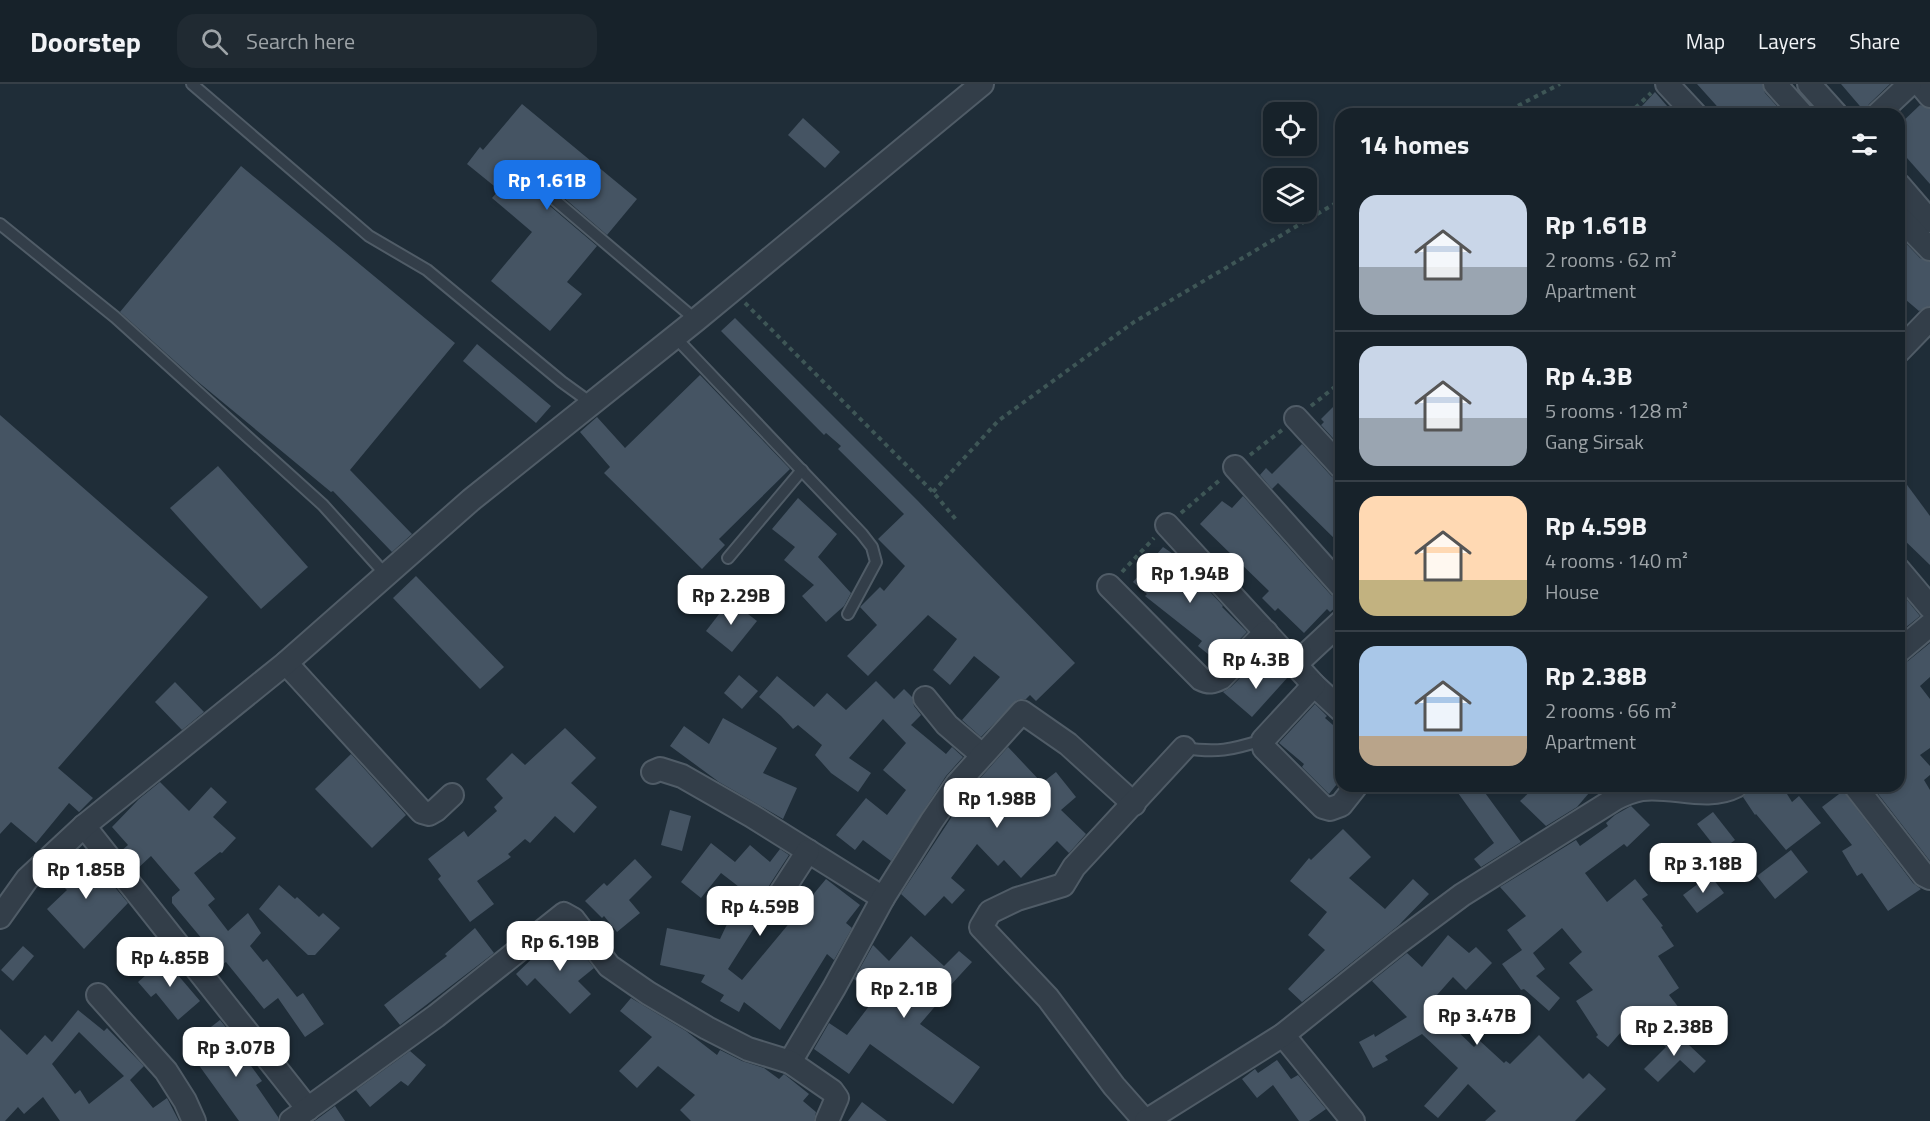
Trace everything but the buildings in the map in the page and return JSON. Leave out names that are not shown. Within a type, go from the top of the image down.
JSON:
[{"type":"street","points":[[0,917],[27,879],[84,826],[286,663],[471,500],[696,320],[982,84]]},
{"type":"street","points":[[1809,84],[1831,108]]},
{"type":"street","points":[[1885,108],[1911,84]]},
{"type":"street","points":[[1920,84],[1930,96]]},
{"type":"street","points":[[1783,86],[1798,108]]},
{"type":"street","points":[[1660,88],[1687,108]]},
{"type":"street","points":[[1905,192],[1930,221]]},
{"type":"street","points":[[1905,223],[1930,249]]},
{"type":"street","points":[[1296,418],[1335,460]]},
{"type":"street","points":[[1235,467],[1335,579]]},
{"type":"street","points":[[1167,525],[1314,685],[1335,704]]},
{"type":"street","points":[[1905,577],[1930,607]]},
{"type":"street","points":[[1108,586],[1202,679],[1208,682],[1221,678],[1266,632]]},
{"type":"street","points":[[1905,646],[1930,625]]},
{"type":"street","points":[[1296,664],[1335,628]]},
{"type":"street","points":[[286,663],[422,812],[429,814],[452,795]]},
{"type":"street","points":[[1314,685],[1263,740],[1264,748],[1323,807],[1330,809],[1341,805],[1351,792]]},
{"type":"street","points":[[925,698],[947,725],[982,755]]},
{"type":"street","points":[[790,1062],[883,898],[957,784],[1022,712],[1068,744],[1134,804]]},
{"type":"street","points":[[1184,748],[1074,867],[1063,885],[1017,900],[990,912],[981,927],[1048,998],[1114,1086],[1146,1121],[1283,1035],[1462,895],[1615,799],[1631,792]]},
{"type":"street","points":[[653,772],[660,769],[682,776],[808,850],[883,898]]},
{"type":"street","points":[[1692,792],[1712,792]]},
{"type":"street","points":[[1860,792],[1924,875],[1930,878]]},
{"type":"street","points":[[84,826],[299,1115],[436,1016],[564,914],[573,919],[609,966],[648,993],[748,1049],[790,1062],[835,1094],[837,1098],[827,1121]]},
{"type":"street","points":[[771,908],[808,850]]},
{"type":"street","points":[[98,994],[166,1071],[185,1101],[194,1121]]},
{"type":"street","points":[[1283,1035],[1353,1121]]},
{"type":"lane","points":[[192,84],[369,236],[427,270],[562,382],[591,403]]},
{"type":"lane","points":[[536,184],[696,320]]},
{"type":"lane","points":[[0,225],[115,317],[323,505],[386,575]]},
{"type":"lane","points":[[674,336],[872,547],[876,562],[848,614]]},
{"type":"lane","points":[[728,558],[802,470]]},
{"type":"lane","points":[[1184,748],[1209,752],[1229,751],[1263,740]]},
{"type":"path","points":[[1514,108],[1560,84]]},
{"type":"path","points":[[1636,108],[1660,88]]},
{"type":"path","points":[[933,492],[998,421],[1134,322],[1335,204]]},
{"type":"path","points":[[731,289],[933,492],[958,522]]}]
